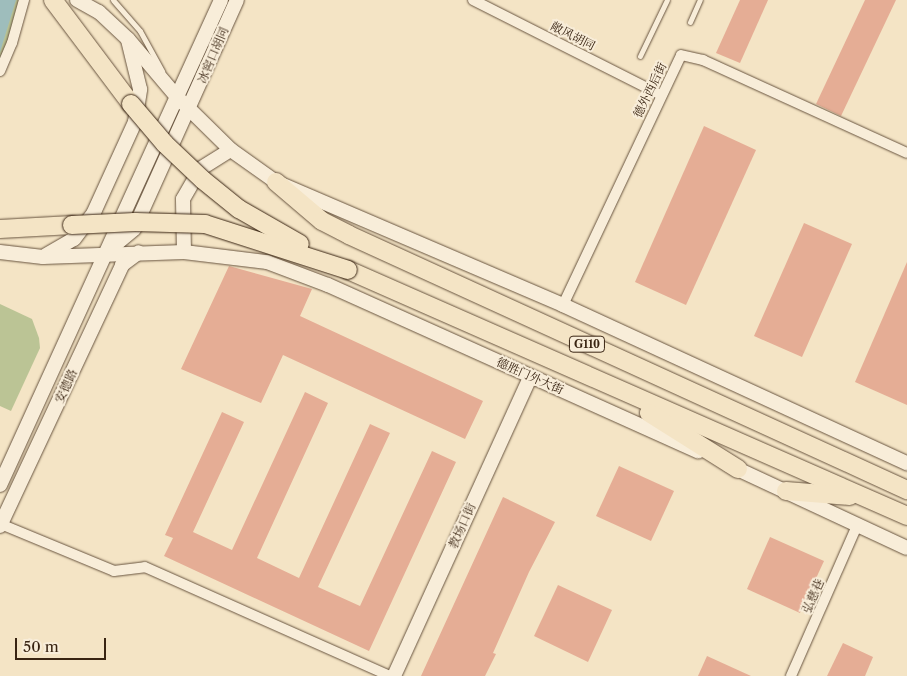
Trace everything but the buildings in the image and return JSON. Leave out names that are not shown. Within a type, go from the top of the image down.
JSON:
[{"type":"highway","points":[[53,0],[131,104],[165,144],[203,180],[239,209],[348,270]]},
{"type":"highway","name":"G110","points":[[276,182],[322,221],[907,490]]},
{"type":"highway","points":[[0,229],[135,222],[205,224],[348,270]]},
{"type":"highway","name":"德胜门外大街","points":[[348,270],[907,516]]},
{"type":"highway","points":[[600,382],[738,469]]},
{"type":"highway","points":[[786,491],[863,497]]},
{"type":"street","points":[[0,70],[12,43],[24,0]]},
{"type":"street","points":[[77,0],[99,12],[128,39],[177,97],[231,150],[276,182],[562,305],[907,463]]},
{"type":"street","name":"冰窖口胡同","points":[[105,254],[221,0]]},
{"type":"street","name":"冰窖口胡同","points":[[105,254],[134,229],[237,0]]},
{"type":"street","name":"敞风胡同","points":[[473,0],[661,95]]},
{"type":"street","points":[[43,257],[74,239],[94,212],[135,122],[140,89],[128,39]]},
{"type":"street","name":"德外西后街","points":[[562,305],[681,56],[692,56],[907,153]]},
{"type":"street","points":[[184,252],[182,199],[200,169],[231,150]]},
{"type":"street","name":"德胜门外大街","points":[[0,252],[43,257],[140,252],[184,252],[229,255],[275,265],[328,285],[738,469],[907,548]]},
{"type":"street","name":"安德路","points":[[2,525],[122,265],[140,252]]},
{"type":"street","name":"安德路","points":[[0,485],[105,254]]},
{"type":"street","name":"教场口街","points":[[394,676],[530,377]]},
{"type":"street","points":[[2,525],[114,571],[145,567],[390,676]]},
{"type":"street","name":"弘慈巷","points":[[791,676],[857,526]]},
{"type":"lane","points":[[113,0],[140,32],[177,97]]},
{"type":"lane","points":[[640,56],[667,0]]},
{"type":"lane","points":[[690,22],[700,0]]},
{"type":"green space","points":[[0,0],[20,0],[10,40],[0,61]]},
{"type":"green space","points":[[0,304],[32,319],[39,338],[40,348],[11,411],[0,406]]},
{"type":"water","points":[[0,0],[16,0],[0,52]]}]
